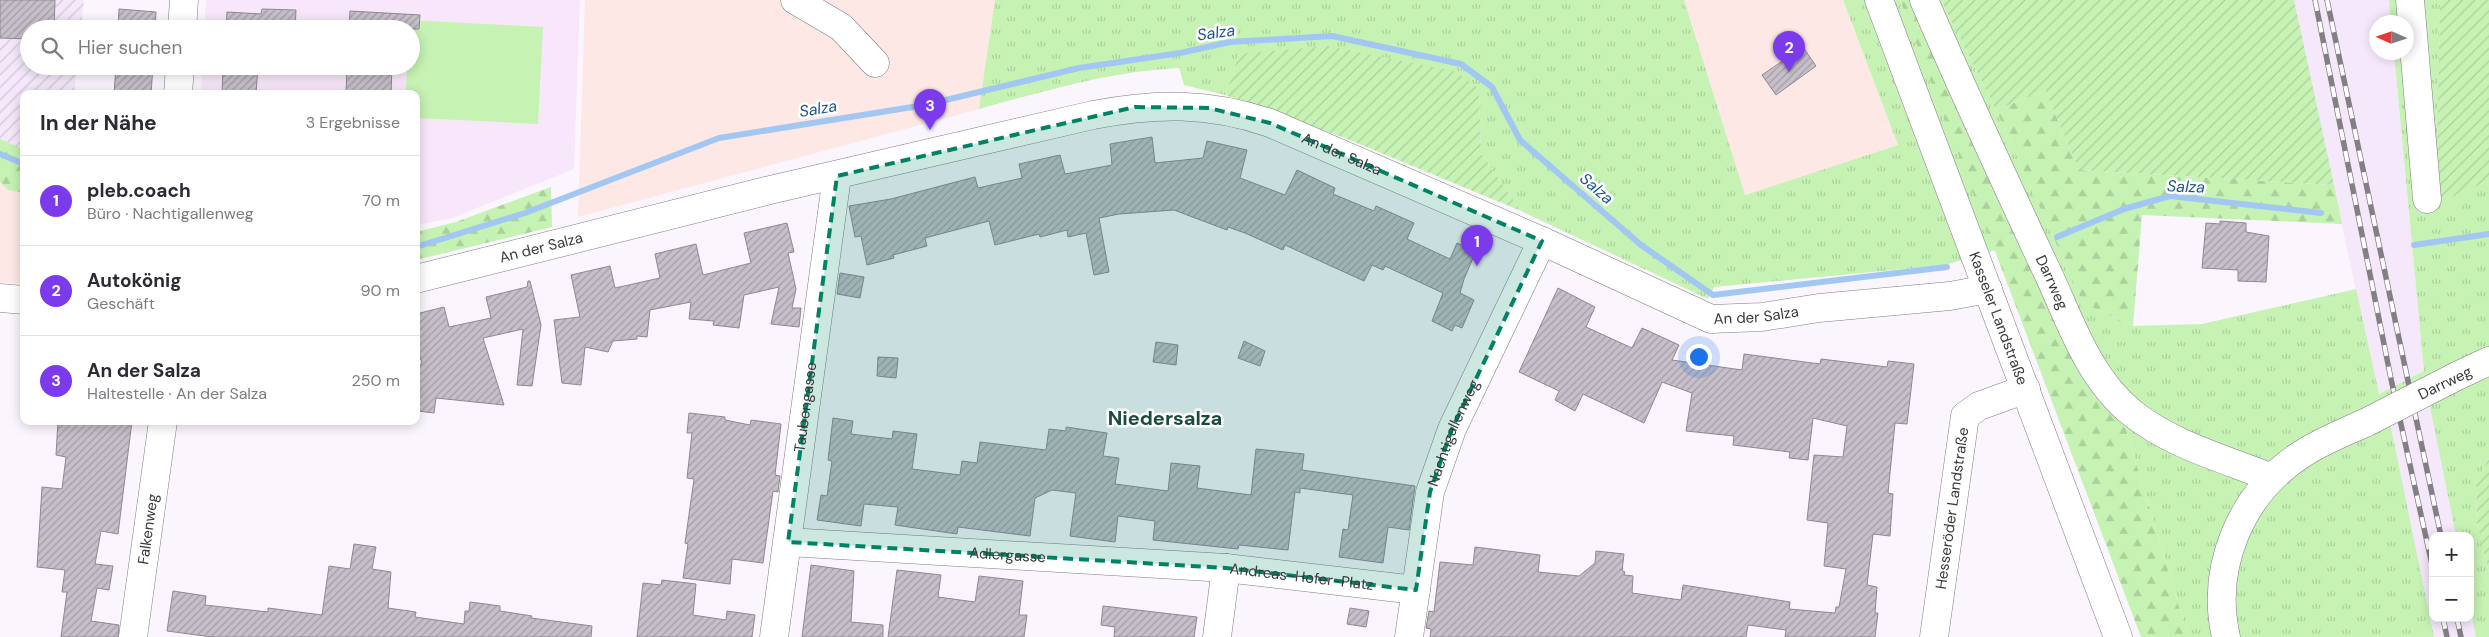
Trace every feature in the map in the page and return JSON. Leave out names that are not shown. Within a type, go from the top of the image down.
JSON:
[{"type":"street","points":[[183,20],[184,0]]},
{"type":"street","points":[[795,0],[841,28],[875,63]]},
{"type":"street","name":"Kasseler Landstraße","points":[[1880,0],[2118,637]]},
{"type":"street","name":"Darrweg","points":[[1924,0],[1977,122],[2081,347],[2106,388],[2133,413],[2179,441],[2272,478]]},
{"type":"street","points":[[2410,0],[2427,199]]},
{"type":"street","points":[[178,90],[179,75]]},
{"type":"street","name":"An der Salza","points":[[420,278],[770,190],[1135,107],[1172,105],[1240,113],[1270,123],[1542,241],[1710,319],[1762,317],[1819,308],[1950,296],[1988,289]]},
{"type":"street","name":"Taubengasse","points":[[774,637],[837,176]]},
{"type":"street","name":"Nachtigallenweg","points":[[1409,637],[1430,492],[1452,429],[1542,241]]},
{"type":"street","points":[[0,298],[20,300]]},
{"type":"street","name":"Darrweg","points":[[2226,637],[2222,617],[2222,592],[2227,554],[2238,525],[2272,478],[2300,455],[2489,361]]},
{"type":"street","name":"Hesseröder Landstraße","points":[[1934,637],[1964,416],[1979,406],[2026,389]]},
{"type":"street","name":"Falkenweg","points":[[133,637],[162,425]]},
{"type":"street","name":"Adlergasse","points":[[788,542],[1226,568]]},
{"type":"street","name":"Andreas-Hofer-Platz","points":[[1217,637],[1226,568],[1416,590]]},
{"type":"highlighted area","points":[[1135,107],[1209,108],[1270,123],[1542,241],[1452,429],[1430,492],[1416,590],[1226,568],[788,542],[837,176]]},
{"type":"shaded area","points":[[0,0],[84,0],[82,20],[20,20],[20,75],[76,75],[74,90],[20,90],[20,147],[0,139]]},
{"type":"shaded area","points":[[206,0],[580,0],[574,169],[452,218],[420,224],[420,90],[201,90],[202,75],[420,75],[420,20],[205,20]]},
{"type":"shaded area","points":[[585,0],[995,0],[979,109],[578,217]]},
{"type":"shaded area","points":[[1684,0],[1843,0],[1898,145],[1744,195]]},
{"type":"shaded area","points":[[2294,0],[2389,0],[2390,15],[2369,15],[2369,60],[2395,60],[2424,371],[2378,394]]},
{"type":"shaded area","points":[[0,182],[8,190],[20,192],[20,284],[0,282]]},
{"type":"shaded area","points":[[2431,406],[2455,532],[2429,532],[2429,613],[2409,519],[2390,423]]},
{"type":"shaded area","points":[[2431,622],[2473,622],[2476,637],[2434,637]]},
{"type":"green space","points":[[995,0],[1684,0],[1745,195],[1898,145],[1843,0],[1900,0],[1996,250],[1945,265],[1714,287],[1708,299],[1521,211],[1481,153],[1479,89],[1239,54],[1225,95],[1184,85],[1179,68],[1128,73],[1103,78],[979,109]]},
{"type":"green space","points":[[1900,0],[1915,0],[2102,394],[2125,426],[2188,637],[2141,637]]},
{"type":"green space","points":[[1915,0],[1941,0],[1996,110],[2083,303],[2133,326],[2202,324],[2356,289],[2379,394],[2424,371],[2395,60],[2414,60],[2414,15],[2390,15],[2389,0],[2440,0],[2437,202],[2489,181],[2489,458],[2476,483],[2477,523],[2489,573],[2489,637],[2476,637],[2473,622],[2474,532],[2455,532],[2430,406],[2390,423],[2429,613],[2429,622],[2431,622],[2434,637],[2188,637],[2125,426],[2102,394]]},
{"type":"green space","points":[[1941,0],[2294,0],[2334,185],[2079,170],[2045,90],[1996,110]]},
{"type":"green space","points":[[2440,0],[2489,0],[2489,181],[2436,203]]},
{"type":"green space","points":[[420,21],[543,27],[538,124],[420,118],[420,90],[406,90],[407,75],[420,75]]},
{"type":"green space","points":[[1328,46],[1457,72],[1479,89],[1481,153],[1521,211],[1345,138],[1225,95],[1239,54]]},
{"type":"green space","points":[[2045,90],[2079,170],[2334,185],[2342,224],[2142,215],[2133,326],[2083,303],[1996,110]]},
{"type":"green space","points":[[0,139],[20,147],[20,192],[8,190],[0,182]]},
{"type":"green space","points":[[551,187],[552,227],[420,259],[420,231],[456,222]]},
{"type":"green space","points":[[2489,458],[2489,573],[2477,523],[2476,483]]},
{"type":"building","points":[[0,0],[55,0],[54,20],[20,20],[20,39],[0,38]]},
{"type":"building","points":[[119,9],[156,12],[156,20],[118,20]]},
{"type":"building","points":[[262,9],[296,10],[295,20],[227,20],[227,12],[261,14]]},
{"type":"building","points":[[350,11],[420,15],[420,20],[350,20]]},
{"type":"building","points":[[1803,47],[1816,66],[1776,95],[1762,75]]},
{"type":"building","points":[[115,75],[152,75],[151,90],[114,90]]},
{"type":"building","points":[[223,75],[257,75],[256,90],[222,90]]},
{"type":"building","points":[[347,75],[392,75],[391,90],[346,90]]},
{"type":"building","points":[[1152,137],[1155,163],[1203,158],[1207,141],[1247,150],[1240,178],[1285,195],[1297,170],[1335,188],[1333,194],[1374,211],[1376,206],[1414,223],[1407,239],[1450,259],[1457,243],[1476,251],[1460,293],[1474,300],[1462,328],[1455,325],[1452,331],[1432,321],[1443,293],[1385,266],[1383,270],[1372,265],[1364,281],[1285,245],[1283,250],[1245,233],[1228,227],[1227,230],[1174,210],[1119,214],[1099,218],[1109,272],[1094,275],[1086,233],[1068,237],[1067,230],[1040,237],[1039,234],[995,245],[989,221],[925,238],[927,246],[893,255],[894,258],[867,265],[861,236],[855,237],[849,206],[891,199],[975,177],[978,188],[1022,178],[1019,164],[1060,155],[1065,174],[1112,165],[1110,144]]},
{"type":"building","points":[[2220,221],[2246,223],[2246,232],[2269,236],[2266,282],[2238,281],[2238,270],[2202,268],[2206,223],[2220,224]]},
{"type":"building","points":[[787,223],[794,252],[788,253],[796,289],[792,308],[801,308],[799,327],[771,324],[779,287],[744,295],[739,328],[713,325],[714,321],[689,319],[691,302],[650,310],[647,337],[637,336],[637,339],[613,341],[608,352],[585,347],[581,385],[562,383],[554,320],[580,317],[571,275],[610,266],[615,288],[660,278],[655,254],[696,244],[703,275],[751,263],[744,233]]},
{"type":"building","points":[[840,273],[864,277],[860,298],[837,294]]},
{"type":"building","points":[[528,281],[530,281],[541,325],[532,386],[517,385],[523,329],[483,338],[504,405],[436,398],[434,413],[420,411],[420,365],[422,364],[420,356],[420,313],[444,307],[449,327],[491,318],[486,297],[527,287]]},
{"type":"building","points":[[1558,288],[1595,307],[1586,327],[1632,348],[1642,328],[1679,345],[1672,360],[1742,370],[1744,354],[1820,364],[1821,359],[1887,367],[1888,361],[1914,364],[1907,424],[1895,423],[1888,493],[1893,494],[1890,536],[1873,534],[1867,585],[1877,587],[1875,613],[1878,613],[1875,637],[1785,637],[1786,630],[1748,625],[1746,637],[1430,637],[1431,629],[1426,628],[1429,611],[1434,612],[1440,562],[1473,565],[1475,547],[1540,555],[1538,572],[1579,576],[1595,563],[1596,551],[1624,554],[1622,571],[1625,572],[1624,575],[1633,576],[1632,593],[1681,600],[1683,585],[1790,602],[1789,609],[1835,613],[1836,607],[1839,607],[1846,569],[1824,566],[1828,523],[1807,520],[1814,455],[1843,457],[1847,426],[1813,418],[1808,460],[1789,458],[1790,452],[1733,445],[1734,436],[1686,431],[1692,393],[1662,382],[1644,423],[1583,394],[1575,411],[1555,400],[1559,391],[1519,372]]},
{"type":"building","points":[[1244,341],[1265,351],[1260,366],[1238,358]]},
{"type":"building","points":[[1156,342],[1178,345],[1176,365],[1153,362]]},
{"type":"building","points":[[878,357],[898,358],[896,378],[877,376]]},
{"type":"building","points":[[689,413],[725,417],[725,420],[750,425],[751,420],[781,424],[775,475],[780,476],[778,492],[773,491],[763,563],[732,559],[730,584],[683,578],[688,544],[685,543],[694,479],[687,478],[692,433],[687,433]]},
{"type":"building","points":[[833,418],[853,421],[851,434],[892,439],[893,431],[917,434],[912,469],[960,475],[962,461],[977,463],[980,442],[1046,450],[1049,429],[1066,431],[1066,427],[1107,433],[1103,456],[1119,458],[1115,484],[1168,491],[1171,463],[1200,466],[1197,488],[1251,495],[1256,449],[1304,454],[1302,470],[1415,486],[1409,530],[1388,527],[1383,563],[1339,557],[1343,529],[1348,530],[1353,495],[1300,488],[1300,493],[1295,492],[1288,550],[1239,545],[1238,549],[1153,540],[1155,521],[1118,516],[1115,542],[1070,536],[1076,493],[1052,490],[1035,498],[1030,536],[958,527],[957,534],[895,525],[898,507],[864,504],[861,526],[817,520],[821,495],[827,496],[832,461],[828,460]]},
{"type":"building","points":[[58,425],[132,425],[118,534],[101,531],[95,564],[113,566],[109,590],[97,588],[91,621],[119,625],[118,637],[61,637],[67,592],[62,592],[65,570],[37,567],[42,487],[62,489],[66,457],[56,455]]},
{"type":"building","points":[[354,544],[376,547],[372,569],[391,572],[388,608],[416,612],[415,617],[464,624],[465,611],[469,611],[470,602],[500,606],[500,611],[532,616],[531,618],[592,626],[591,637],[212,637],[167,631],[173,591],[206,596],[205,605],[268,612],[268,608],[322,615],[329,566],[350,569]]},
{"type":"building","points":[[811,565],[854,571],[851,622],[883,625],[883,637],[802,637]]},
{"type":"building","points":[[897,570],[941,575],[938,597],[975,602],[979,576],[1023,581],[1019,615],[1027,615],[1024,637],[888,637]]},
{"type":"building","points":[[662,580],[696,584],[693,615],[726,620],[727,611],[755,615],[752,637],[637,637],[643,583],[661,585]]},
{"type":"building","points":[[1103,606],[1197,617],[1194,637],[1114,637],[1115,627],[1101,625]]},
{"type":"building","points":[[1350,608],[1369,611],[1366,627],[1347,624]]},
{"type":"waterway","name":"Salza","points":[[420,246],[525,213],[719,138],[925,105],[1079,68],[1180,53],[1230,42],[1332,36],[1461,64],[1492,87],[1520,140],[1641,245],[1713,295],[1947,267]]},
{"type":"waterway","name":"Salza","points":[[0,154],[20,162]]},
{"type":"waterway","name":"Salza","points":[[2057,237],[2124,209],[2170,196],[2321,213]]},
{"type":"waterway","name":"Salza","points":[[2414,245],[2489,234]]},
{"type":"railway","points":[[2315,0],[2391,379],[2429,551]]},
{"type":"railway","points":[[2327,0],[2440,532]]},
{"type":"railway","points":[[2444,622],[2447,637]]},
{"type":"railway","points":[[2458,622],[2461,637]]},
{"type":"place","name":"Autokönig","points":[[1789,72]]},
{"type":"place","name":"An der Salza","points":[[930,130]]},
{"type":"place","name":"pleb.coach","points":[[1477,266]]},
{"type":"district","name":"Niedersalza","points":[[1165,418]]}]
